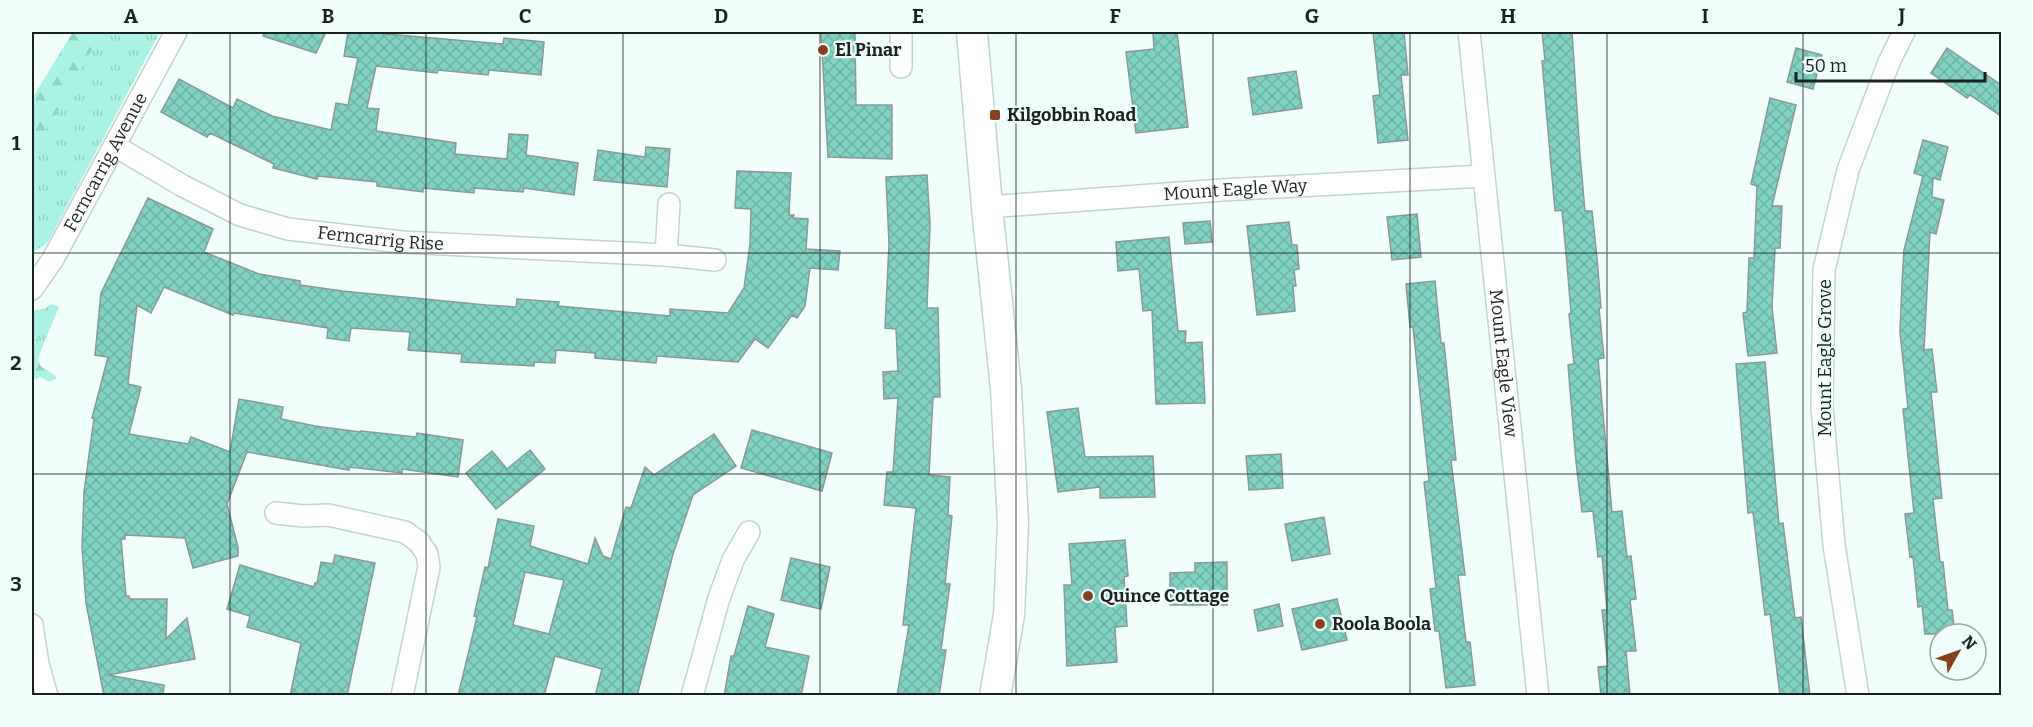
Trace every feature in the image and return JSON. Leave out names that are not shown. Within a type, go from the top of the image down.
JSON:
[{"type":"street","name":"Ferncarrig Avenue","points":[[32,289],[53,259],[176,32]]},
{"type":"street","points":[[901,67],[902,32]]},
{"type":"street","points":[[972,32],[1006,389],[1013,524],[1009,615],[995,696]]},
{"type":"street","name":"Mount Eagle View","points":[[1469,32],[1538,696]]},
{"type":"street","name":"Mount Eagle Grove","points":[[1858,696],[1834,545],[1823,418],[1824,270],[1848,170],[1889,62],[1904,32]]},
{"type":"street","name":"Ferncarrig Rise","points":[[115,146],[183,186],[240,215],[288,229],[402,242],[666,255],[715,260]]},
{"type":"street","name":"Mount Eagle Way","points":[[987,207],[1222,190],[1484,176]]},
{"type":"street","points":[[666,255],[669,204]]},
{"type":"street","points":[[276,513],[303,516],[328,515],[405,532],[419,542],[427,554],[429,567],[402,696]]},
{"type":"street","points":[[692,696],[719,598],[733,560],[749,532]]},
{"type":"street","points":[[32,625],[38,664],[47,696]]},
{"type":"green space","points":[[73,32],[160,32],[48,242],[37,250],[32,250],[32,99]]},
{"type":"green space","points":[[73,32],[103,32],[32,152],[32,99]]},
{"type":"green space","points":[[52,304],[59,307],[37,360],[57,378],[50,382],[40,377],[32,380],[32,311],[44,309]]},
{"type":"green space","points":[[32,337],[43,342],[38,361],[45,370],[40,377],[32,380]]},
{"type":"building","points":[[264,32],[326,32],[316,53],[263,36]]},
{"type":"building","points":[[348,32],[387,32],[386,34],[503,44],[504,38],[544,42],[541,75],[489,70],[488,75],[438,70],[437,73],[376,66],[367,108],[379,109],[376,131],[456,143],[455,154],[507,159],[509,134],[528,135],[526,155],[578,163],[574,195],[524,188],[523,192],[474,188],[474,193],[423,188],[423,192],[377,186],[377,182],[318,176],[317,179],[273,168],[274,164],[210,133],[207,137],[161,112],[179,79],[233,108],[237,99],[272,116],[331,130],[336,103],[348,105],[358,58],[344,56]]},
{"type":"building","points":[[821,32],[855,32],[856,105],[892,105],[892,159],[828,157]]},
{"type":"building","points":[[1153,32],[1177,32],[1188,127],[1136,133],[1126,52],[1154,49]]},
{"type":"building","points":[[1373,32],[1404,32],[1408,75],[1401,75],[1408,140],[1378,143],[1373,96],[1380,95]]},
{"type":"building","points":[[1542,32],[1572,32],[1585,211],[1592,211],[1597,258],[1604,358],[1598,359],[1612,512],[1622,511],[1627,557],[1631,556],[1636,599],[1630,600],[1636,651],[1626,651],[1630,696],[1601,696],[1598,667],[1608,666],[1602,610],[1607,610],[1602,556],[1598,557],[1593,511],[1582,512],[1576,462],[1568,365],[1574,364],[1569,314],[1571,313],[1562,210],[1555,211],[1542,61],[1545,60]]},
{"type":"building","points":[[1796,48],[1822,55],[1813,89],[1787,82]]},
{"type":"building","points":[[1947,48],[2001,85],[2001,116],[1970,95],[1967,98],[1931,73]]},
{"type":"building","points":[[1296,71],[1302,108],[1253,115],[1248,78]]},
{"type":"building","points":[[1770,98],[1796,105],[1772,206],[1782,206],[1780,248],[1775,248],[1772,307],[1777,353],[1748,356],[1743,313],[1747,312],[1749,258],[1754,258],[1757,186],[1751,184]]},
{"type":"building","points":[[1923,140],[1948,147],[1940,180],[1933,178],[1932,197],[1944,200],[1936,234],[1930,232],[1924,350],[1932,349],[1937,392],[1931,392],[1942,498],[1933,499],[1948,610],[1952,610],[1954,622],[1928,622],[1928,634],[1925,634],[1922,606],[1918,607],[1913,556],[1910,557],[1905,514],[1914,513],[1903,409],[1908,408],[1900,332],[1904,250],[1923,176],[1914,173]]},
{"type":"building","points":[[646,147],[670,149],[667,187],[594,180],[598,150],[645,157]]},
{"type":"building","points":[[737,171],[791,173],[789,215],[794,215],[793,218],[808,219],[806,249],[840,251],[838,270],[810,268],[805,306],[797,318],[792,315],[768,348],[755,339],[738,362],[657,356],[656,363],[595,358],[595,353],[556,350],[555,363],[534,362],[534,366],[461,362],[462,354],[408,350],[410,332],[351,328],[349,341],[327,338],[328,328],[234,313],[233,315],[164,287],[151,313],[137,305],[128,384],[141,387],[129,434],[188,444],[191,437],[230,452],[239,399],[283,407],[281,419],[315,426],[416,437],[417,433],[463,440],[458,477],[402,469],[402,473],[349,467],[349,470],[247,452],[227,504],[238,547],[238,556],[193,568],[185,538],[125,535],[125,539],[121,539],[126,596],[130,599],[167,599],[166,639],[187,618],[195,659],[108,675],[164,685],[163,696],[104,696],[86,603],[82,547],[84,492],[94,418],[92,418],[108,357],[95,355],[101,293],[148,198],[213,229],[204,252],[259,274],[300,281],[300,285],[516,307],[517,299],[559,302],[558,306],[670,316],[670,309],[728,313],[744,288],[750,244],[751,209],[735,208]]},
{"type":"building","points":[[927,175],[930,224],[927,308],[938,308],[940,397],[933,397],[929,475],[950,477],[948,515],[952,516],[945,584],[950,584],[941,650],[946,650],[939,696],[897,696],[909,625],[903,625],[916,508],[884,505],[887,472],[893,472],[898,398],[884,399],[883,372],[898,371],[896,329],[885,328],[889,244],[886,177]]},
{"type":"building","points":[[1417,214],[1421,257],[1392,260],[1387,217]]},
{"type":"building","points":[[1210,221],[1212,242],[1185,244],[1183,223]]},
{"type":"building","points":[[1289,222],[1292,245],[1297,245],[1299,269],[1294,270],[1295,311],[1257,315],[1247,226]]},
{"type":"building","points":[[1169,237],[1178,331],[1186,331],[1185,343],[1202,342],[1205,403],[1156,404],[1152,310],[1143,311],[1139,269],[1118,271],[1116,242]]},
{"type":"building","points":[[1435,281],[1456,460],[1451,460],[1465,575],[1458,575],[1466,642],[1470,642],[1475,685],[1446,688],[1439,631],[1435,631],[1430,589],[1436,588],[1424,482],[1429,481],[1413,327],[1410,327],[1406,284]]},
{"type":"building","points":[[1765,362],[1779,524],[1783,523],[1795,618],[1801,617],[1810,696],[1780,696],[1770,614],[1765,615],[1753,512],[1748,513],[1736,364]]},
{"type":"building","points":[[1078,408],[1085,457],[1153,456],[1155,497],[1100,498],[1100,487],[1058,492],[1047,412]]},
{"type":"building","points":[[752,430],[832,453],[822,491],[741,468]]},
{"type":"building","points":[[714,434],[736,466],[693,495],[673,554],[637,696],[595,696],[602,669],[555,656],[544,696],[458,696],[477,617],[474,616],[485,567],[488,568],[498,519],[534,526],[530,546],[588,564],[595,538],[603,556],[611,559],[626,507],[631,508],[645,467],[654,475]],"holes":[[[525,572],[564,580],[549,634],[513,625]]]},
{"type":"building","points":[[530,450],[545,469],[496,509],[466,473],[492,451],[507,469]]},
{"type":"building","points":[[1281,454],[1283,488],[1249,490],[1246,456]]},
{"type":"building","points":[[1324,517],[1330,554],[1292,561],[1285,524]]},
{"type":"building","name":"Quince Cottage","points":[[1125,540],[1128,576],[1124,577],[1127,626],[1115,627],[1117,662],[1067,666],[1064,585],[1072,585],[1069,544]]},
{"type":"building","points":[[335,555],[375,563],[347,696],[290,696],[301,643],[247,627],[250,616],[227,609],[240,565],[314,587],[317,583],[321,562],[333,564]]},
{"type":"building","points":[[791,558],[830,567],[821,609],[781,600]]},
{"type":"building","points":[[1227,562],[1227,605],[1170,605],[1170,573],[1195,572],[1195,563]]},
{"type":"building","name":"Roola Boola","points":[[1337,599],[1347,640],[1302,650],[1292,609]]},
{"type":"building","points":[[1279,604],[1283,626],[1258,631],[1254,610]]},
{"type":"building","points":[[748,606],[774,614],[765,647],[809,656],[801,696],[724,696],[731,656],[734,656]]},
{"type":"place","name":"El Pinar","points":[[823,50]]},
{"type":"place","name":"Kilgobbin Road","points":[[995,115]]},
{"type":"place","name":"Quince Cottage","points":[[1088,596]]},
{"type":"place","name":"Roola Boola","points":[[1320,624]]}]
